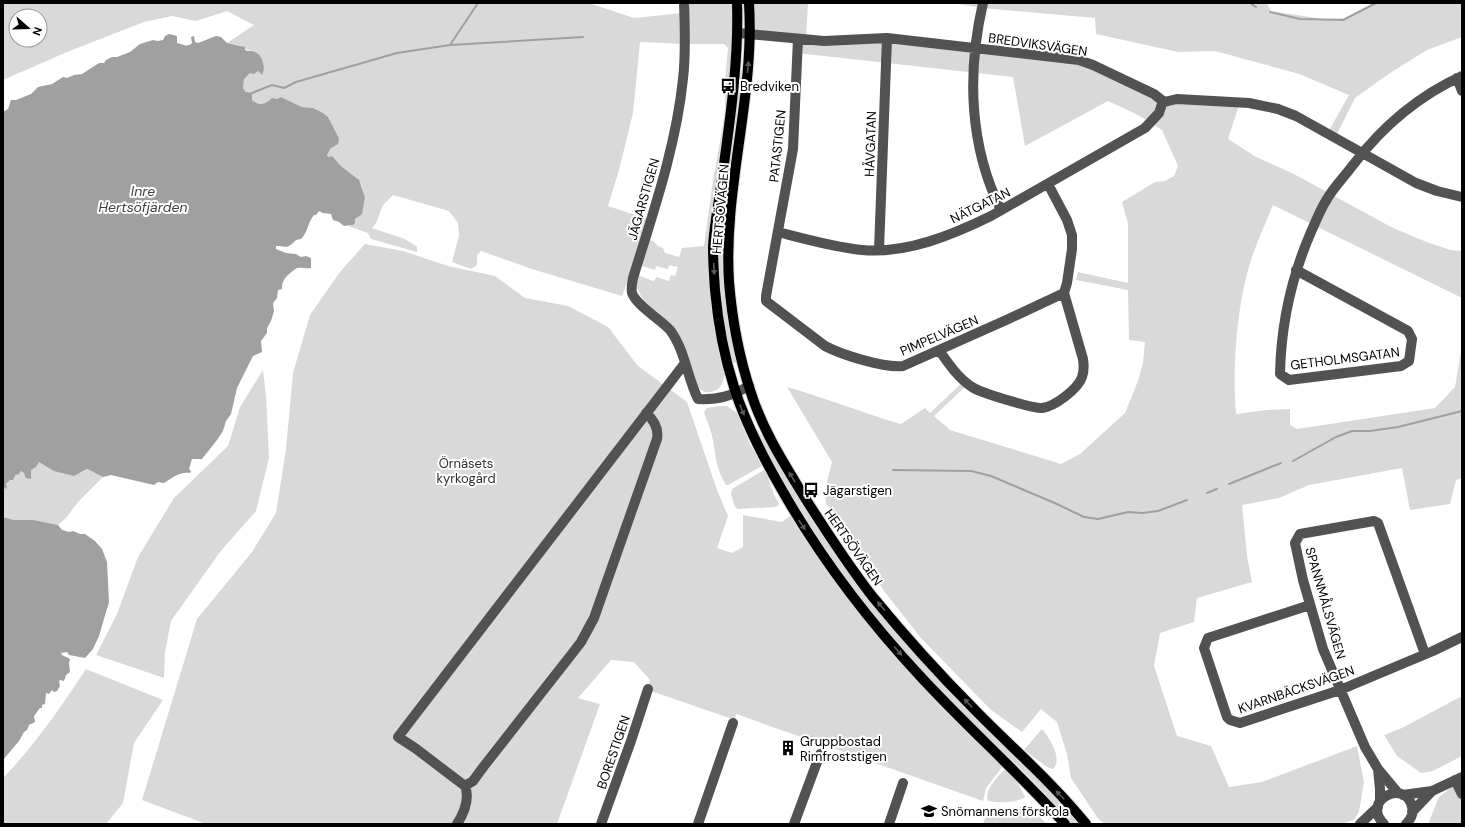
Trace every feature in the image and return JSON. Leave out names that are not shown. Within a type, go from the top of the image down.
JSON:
[{"type":"main road","name":"HERTSÖVÄGEN","points":[[737,3],[738,33],[731,108],[713,247],[715,290],[721,338],[736,393],[753,435],[768,466],[798,519],[833,570],[919,676],[1028,783],[1065,824]]},
{"type":"main road","name":"HERTSÖVÄGEN","points":[[749,3],[750,52],[731,202],[728,243],[732,305],[740,356],[749,386],[766,430],[785,466],[842,555],[871,595],[931,664],[1063,798],[1086,824]]},
{"type":"street","name":"JÄGARSTIGEN","points":[[684,3],[686,45],[684,78],[679,110],[672,142],[633,278],[632,290],[637,300],[673,335],[698,399],[714,400],[736,393],[749,386]]},
{"type":"street","points":[[983,3],[975,48],[973,94],[978,138],[989,182],[1001,210]]},
{"type":"street","name":"BREDVIKSVÄGEN","points":[[738,33],[824,41],[888,38],[1084,62],[1154,94],[1163,101]]},
{"type":"street","name":"HÅVGATAN","points":[[879,250],[888,38]]},
{"type":"street","name":"PATASTIGEN","points":[[778,232],[793,149],[798,39]]},
{"type":"street","points":[[1362,153],[1380,132],[1430,93],[1459,77],[1462,91]]},
{"type":"street","points":[[1163,101],[1166,102],[1177,99],[1239,102],[1269,106],[1296,116],[1421,185],[1437,192],[1462,197]]},
{"type":"street","name":"NÄTGATAN","points":[[778,232],[828,245],[863,250],[900,248],[941,237],[978,222],[1001,210],[1149,125],[1160,113],[1163,101]]},
{"type":"street","name":"GETHOLMSGATAN","points":[[1296,270],[1408,331],[1412,339],[1409,361],[1402,366],[1289,380],[1280,374],[1280,347],[1284,318],[1296,270],[1314,223],[1322,207],[1362,153]]},
{"type":"street","points":[[939,350],[961,377],[977,390],[1038,407],[1050,406],[1078,385],[1084,370],[1083,360],[1064,293],[1068,279],[1072,249],[1072,235],[1067,220],[1048,184]]},
{"type":"street","name":"PIMPELVÄGEN","points":[[778,232],[766,301],[817,341],[836,352],[894,367],[908,364],[1064,293]]},
{"type":"street","points":[[457,824],[465,808],[467,792],[465,786],[416,748],[398,737],[685,363]]},
{"type":"street","points":[[465,786],[473,781],[581,642],[594,618],[657,439],[656,424],[646,413]]},
{"type":"street","name":"SPANNMÅLSVÄGEN","points":[[1409,820],[1411,803],[1408,798],[1400,794],[1378,770],[1361,739],[1323,649],[1310,605],[1295,544],[1300,534],[1374,521],[1378,523],[1425,654]]},
{"type":"street","name":"KVARNBÄCKSVÄGEN","points":[[1310,605],[1208,638],[1204,648],[1227,717],[1230,720],[1240,724],[1340,690],[1462,637]]},
{"type":"street","name":"BORESTIGEN","points":[[601,824],[648,689]]},
{"type":"street","points":[[698,824],[734,723]]},
{"type":"street","points":[[794,824],[820,754]]},
{"type":"street","name":"SPANNMÅLSVÄGEN","points":[[1378,770],[1380,789],[1379,817],[1384,824]]},
{"type":"street","points":[[1360,824],[1388,794],[1432,791],[1459,778],[1462,794]]},
{"type":"street","points":[[889,824],[903,783]]},
{"type":"street","points":[[1409,820],[1432,791]]},
{"type":"green space","points":[[3,3],[589,3],[634,18],[683,13],[683,3],[735,3],[738,33],[710,221],[709,237],[711,298],[715,329],[724,373],[722,384],[719,388],[712,392],[704,392],[697,386],[690,366],[654,311],[642,298],[638,290],[637,279],[638,275],[653,281],[656,277],[669,281],[671,275],[675,276],[678,267],[669,265],[668,269],[656,266],[655,270],[642,266],[650,240],[663,248],[665,253],[679,257],[682,248],[704,246],[714,173],[725,112],[725,80],[728,48],[724,44],[640,42],[633,113],[619,170],[608,206],[650,220],[622,296],[535,270],[481,251],[477,255],[477,265],[471,269],[452,262],[459,236],[458,223],[449,211],[393,195],[383,205],[376,223],[372,228],[405,239],[417,247],[417,252],[371,239],[368,233],[348,226],[353,225],[355,219],[362,211],[365,197],[361,184],[355,177],[341,166],[332,156],[328,157],[327,155],[339,138],[328,117],[313,108],[302,107],[281,97],[264,105],[252,100],[243,88],[243,79],[250,73],[258,71],[262,75],[252,51],[239,45],[227,43],[254,25],[227,11],[196,21],[172,16],[144,22],[67,52],[3,80]]},
{"type":"green space","points":[[749,3],[808,3],[806,39],[887,40],[1084,62],[1158,98],[1240,102],[1228,139],[1256,157],[1292,173],[1393,228],[1429,243],[1451,250],[1462,251],[1462,298],[1273,205],[1252,257],[1239,314],[1235,355],[1236,414],[1266,410],[1290,409],[1290,425],[1297,429],[1435,408],[1455,387],[1462,346],[1462,478],[1456,480],[1450,504],[1410,510],[1402,468],[1309,485],[1279,498],[1242,505],[1247,556],[1252,582],[1197,598],[1194,622],[1160,633],[1154,666],[1177,736],[1211,746],[1229,787],[1262,782],[1357,746],[1364,782],[1359,812],[1354,820],[1341,824],[1104,824],[1097,817],[1071,778],[1067,754],[1057,722],[1041,709],[1022,732],[991,710],[921,638],[884,591],[826,503],[825,489],[832,462],[787,387],[901,424],[925,408],[930,413],[965,380],[968,384],[934,416],[950,430],[1061,464],[1080,454],[1125,413],[1138,381],[1143,363],[1145,342],[1129,340],[1128,290],[1076,280],[1078,272],[1128,283],[1128,224],[1122,202],[1155,182],[1165,181],[1174,176],[1178,166],[1162,130],[1138,115],[1108,101],[1025,146],[1013,77],[797,53],[798,39],[750,33]]},
{"type":"green space","points":[[954,3],[1267,3],[1271,11],[1323,19],[1347,18],[1377,3],[1462,3],[1462,37],[1427,50],[1390,73],[1355,98],[1335,138],[1327,134],[1349,95],[1299,74],[1215,51],[1178,52],[1096,34],[1095,18],[982,8]]},
{"type":"green space","points":[[741,71],[744,72],[728,193],[737,362],[732,364],[724,332],[722,315],[718,244],[721,211]]},
{"type":"green space","name":"Örnäsets kyrkogård","points":[[365,244],[403,251],[448,266],[495,276],[525,298],[568,306],[608,327],[638,366],[687,402],[717,490],[728,516],[717,548],[732,553],[743,547],[743,515],[782,522],[795,512],[880,629],[1006,762],[986,788],[983,801],[736,714],[735,720],[648,690],[650,680],[634,662],[611,660],[578,698],[600,704],[557,824],[206,824],[142,800],[197,619],[252,552],[276,513],[286,449],[293,373],[310,315],[340,272]]},
{"type":"green space","points":[[263,370],[266,396],[269,458],[256,511],[220,552],[171,621],[165,652],[164,678],[96,655],[117,614],[138,557],[174,498],[228,446],[240,407]]},
{"type":"green space","points":[[727,406],[737,413],[749,442],[762,466],[728,485],[726,485],[718,468],[712,436],[704,412],[707,408]]},
{"type":"green space","points":[[758,430],[825,539],[878,610],[934,675],[971,714],[1042,783],[1080,824],[1072,824],[1037,785],[930,680],[880,623],[834,562],[792,498],[756,432]]},
{"type":"green space","points":[[39,462],[81,473],[87,469],[103,477],[58,525],[34,520],[14,520],[3,517],[3,487],[6,488],[7,487],[5,484],[21,470],[24,473],[31,470]]},
{"type":"green space","points":[[764,470],[774,495],[779,503],[778,506],[738,509],[735,507],[731,495],[732,489]]},
{"type":"green space","points":[[86,669],[163,700],[134,743],[123,803],[106,824],[3,824],[3,778],[37,739]]},
{"type":"green space","points":[[1462,696],[1462,756],[1433,771],[1421,773],[1397,756],[1384,735],[1402,728]]},
{"type":"green space","points":[[1041,730],[1043,730],[1049,738],[1056,755],[1056,765],[1053,769],[1047,767],[1024,750]]},
{"type":"green space","points":[[1005,770],[1016,780],[1025,797],[1011,802],[988,801],[987,797],[990,788],[998,776]]},
{"type":"green space","points":[[1462,779],[1462,824],[1428,824],[1439,797]]},
{"type":"green space","points":[[1027,805],[1047,824],[983,824],[985,818],[991,812],[1011,810]]},
{"type":"water","name":"Inre Hertsöfjärden","points":[[169,34],[177,36],[177,43],[185,45],[192,43],[191,37],[194,36],[195,42],[198,43],[216,36],[221,37],[227,43],[245,47],[245,50],[255,52],[262,59],[264,69],[262,75],[258,71],[254,74],[250,73],[244,79],[243,88],[246,92],[252,93],[252,100],[262,104],[272,98],[277,99],[281,97],[302,107],[313,108],[328,117],[339,138],[338,144],[331,148],[327,155],[328,157],[332,156],[341,166],[359,180],[365,197],[362,214],[355,219],[355,223],[353,225],[344,226],[333,220],[331,214],[319,211],[312,218],[301,239],[296,240],[285,247],[276,246],[276,249],[286,253],[311,258],[311,268],[297,268],[284,279],[282,289],[278,290],[277,298],[273,303],[274,311],[267,328],[267,333],[261,341],[262,352],[253,356],[237,388],[231,414],[226,421],[223,431],[202,459],[192,459],[189,469],[191,471],[190,473],[180,474],[164,483],[158,482],[154,485],[111,475],[103,477],[87,469],[74,476],[54,471],[39,462],[36,467],[31,470],[31,479],[26,478],[24,473],[21,471],[18,475],[16,474],[13,480],[10,480],[6,484],[6,489],[3,487],[3,112],[8,109],[11,100],[16,100],[31,94],[38,87],[52,84],[63,77],[67,78],[82,74],[99,63],[104,63],[112,57],[117,57],[130,52],[140,44],[153,40],[163,40],[165,36]]},
{"type":"water","points":[[3,517],[14,520],[34,520],[58,525],[62,530],[85,534],[95,541],[102,549],[107,562],[109,602],[99,636],[93,649],[85,658],[69,655],[67,652],[61,653],[70,659],[70,672],[66,675],[64,681],[59,681],[60,686],[57,691],[54,692],[52,690],[49,694],[46,693],[45,704],[42,705],[42,708],[40,708],[34,716],[35,722],[29,725],[19,741],[3,760]]},
{"type":"waterway","points":[[450,45],[478,3]]},
{"type":"waterway","points":[[1250,3],[1256,7]]},
{"type":"waterway","points":[[1270,12],[1300,19],[1343,20],[1376,3]]},
{"type":"waterway","points":[[252,93],[272,85],[284,88],[296,82],[397,53],[450,45],[583,37]]},
{"type":"waterway","points":[[1293,461],[1336,437],[1352,431],[1370,431],[1398,427],[1462,411]]},
{"type":"waterway","points":[[1229,484],[1281,463]]},
{"type":"waterway","points":[[893,470],[971,471],[991,476],[1084,517],[1098,519],[1128,512],[1142,513],[1158,511],[1187,500]]},
{"type":"waterway","points":[[1207,493],[1217,489]]},
{"type":"place","name":"Bredviken","points":[[728,86]]},
{"type":"place","name":"Jägarstigen","points":[[811,490]]},
{"type":"place","name":"Gruppbostad Rimfroststigen","points":[[788,748]]},
{"type":"place","name":"Snömannens förskola","points":[[929,811]]}]
